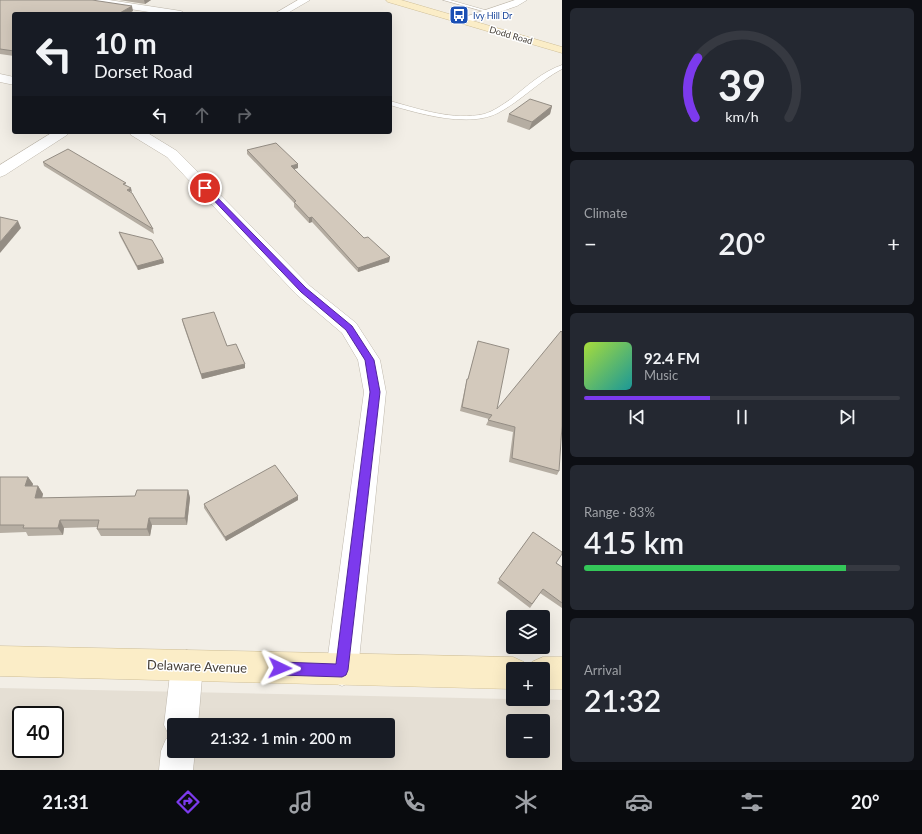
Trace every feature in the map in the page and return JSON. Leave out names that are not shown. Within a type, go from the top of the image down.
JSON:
[{"type":"main road","name":"Dodd Road","points":[[391,0],[562,50]]},
{"type":"main road","name":"Delaware Avenue","points":[[0,661],[506,673]]},
{"type":"main road","points":[[550,673],[562,673]]},
{"type":"street","points":[[91,0],[168,12]]},
{"type":"street","points":[[283,12],[305,0]]},
{"type":"street","points":[[464,21],[522,0]]},
{"type":"street","points":[[0,78],[12,81]]},
{"type":"street","points":[[0,172],[59,134]]},
{"type":"street","points":[[139,134],[172,154],[303,290],[349,328],[369,360],[375,392],[342,670]]},
{"type":"street","points":[[182,718],[187,666]]},
{"type":"street","points":[[176,770],[177,758]]},
{"type":"lane","points":[[445,0],[490,12]]},
{"type":"lane","points":[[392,104],[434,114],[472,118],[482,117],[495,112],[537,81],[562,67]]},
{"type":"shaded area","points":[[0,688],[506,699],[506,706],[550,706],[550,700],[562,700],[562,770],[0,770]]},
{"type":"building","points":[[0,0],[92,0],[132,6],[122,12],[12,12],[12,51],[0,49]]},
{"type":"building","points":[[530,99],[552,106],[532,122],[509,114]]},
{"type":"building","points":[[276,143],[298,164],[291,166],[364,238],[368,237],[390,257],[358,268],[312,217],[309,218],[294,202],[296,201],[247,150]]},
{"type":"building","points":[[68,149],[126,183],[123,184],[131,188],[127,190],[132,193],[153,229],[43,162]]},
{"type":"building","points":[[0,217],[18,221],[0,242]]},
{"type":"building","points":[[119,232],[152,240],[163,259],[137,266]]},
{"type":"building","points":[[214,312],[227,346],[236,344],[245,364],[201,374],[182,319]]},
{"type":"building","points":[[561,331],[562,426],[559,471],[512,458],[515,427],[488,420],[492,415],[462,407],[467,379],[478,341],[509,349],[497,409]]},
{"type":"building","points":[[275,465],[298,496],[225,537],[204,504]]},
{"type":"building","points":[[0,477],[28,477],[25,486],[38,486],[35,498],[135,496],[137,490],[188,490],[185,518],[149,518],[147,529],[97,529],[99,520],[60,520],[58,528],[23,528],[24,525],[0,525]]},
{"type":"building","points":[[533,532],[562,552],[556,563],[562,567],[562,603],[543,589],[532,604],[499,579]]},
{"type":"place","name":"Ivy Hill Dr","points":[[459,15]]},
{"type":"route","points":[[205,188],[303,290],[349,328],[369,360],[375,392],[342,670],[280,668]]}]
